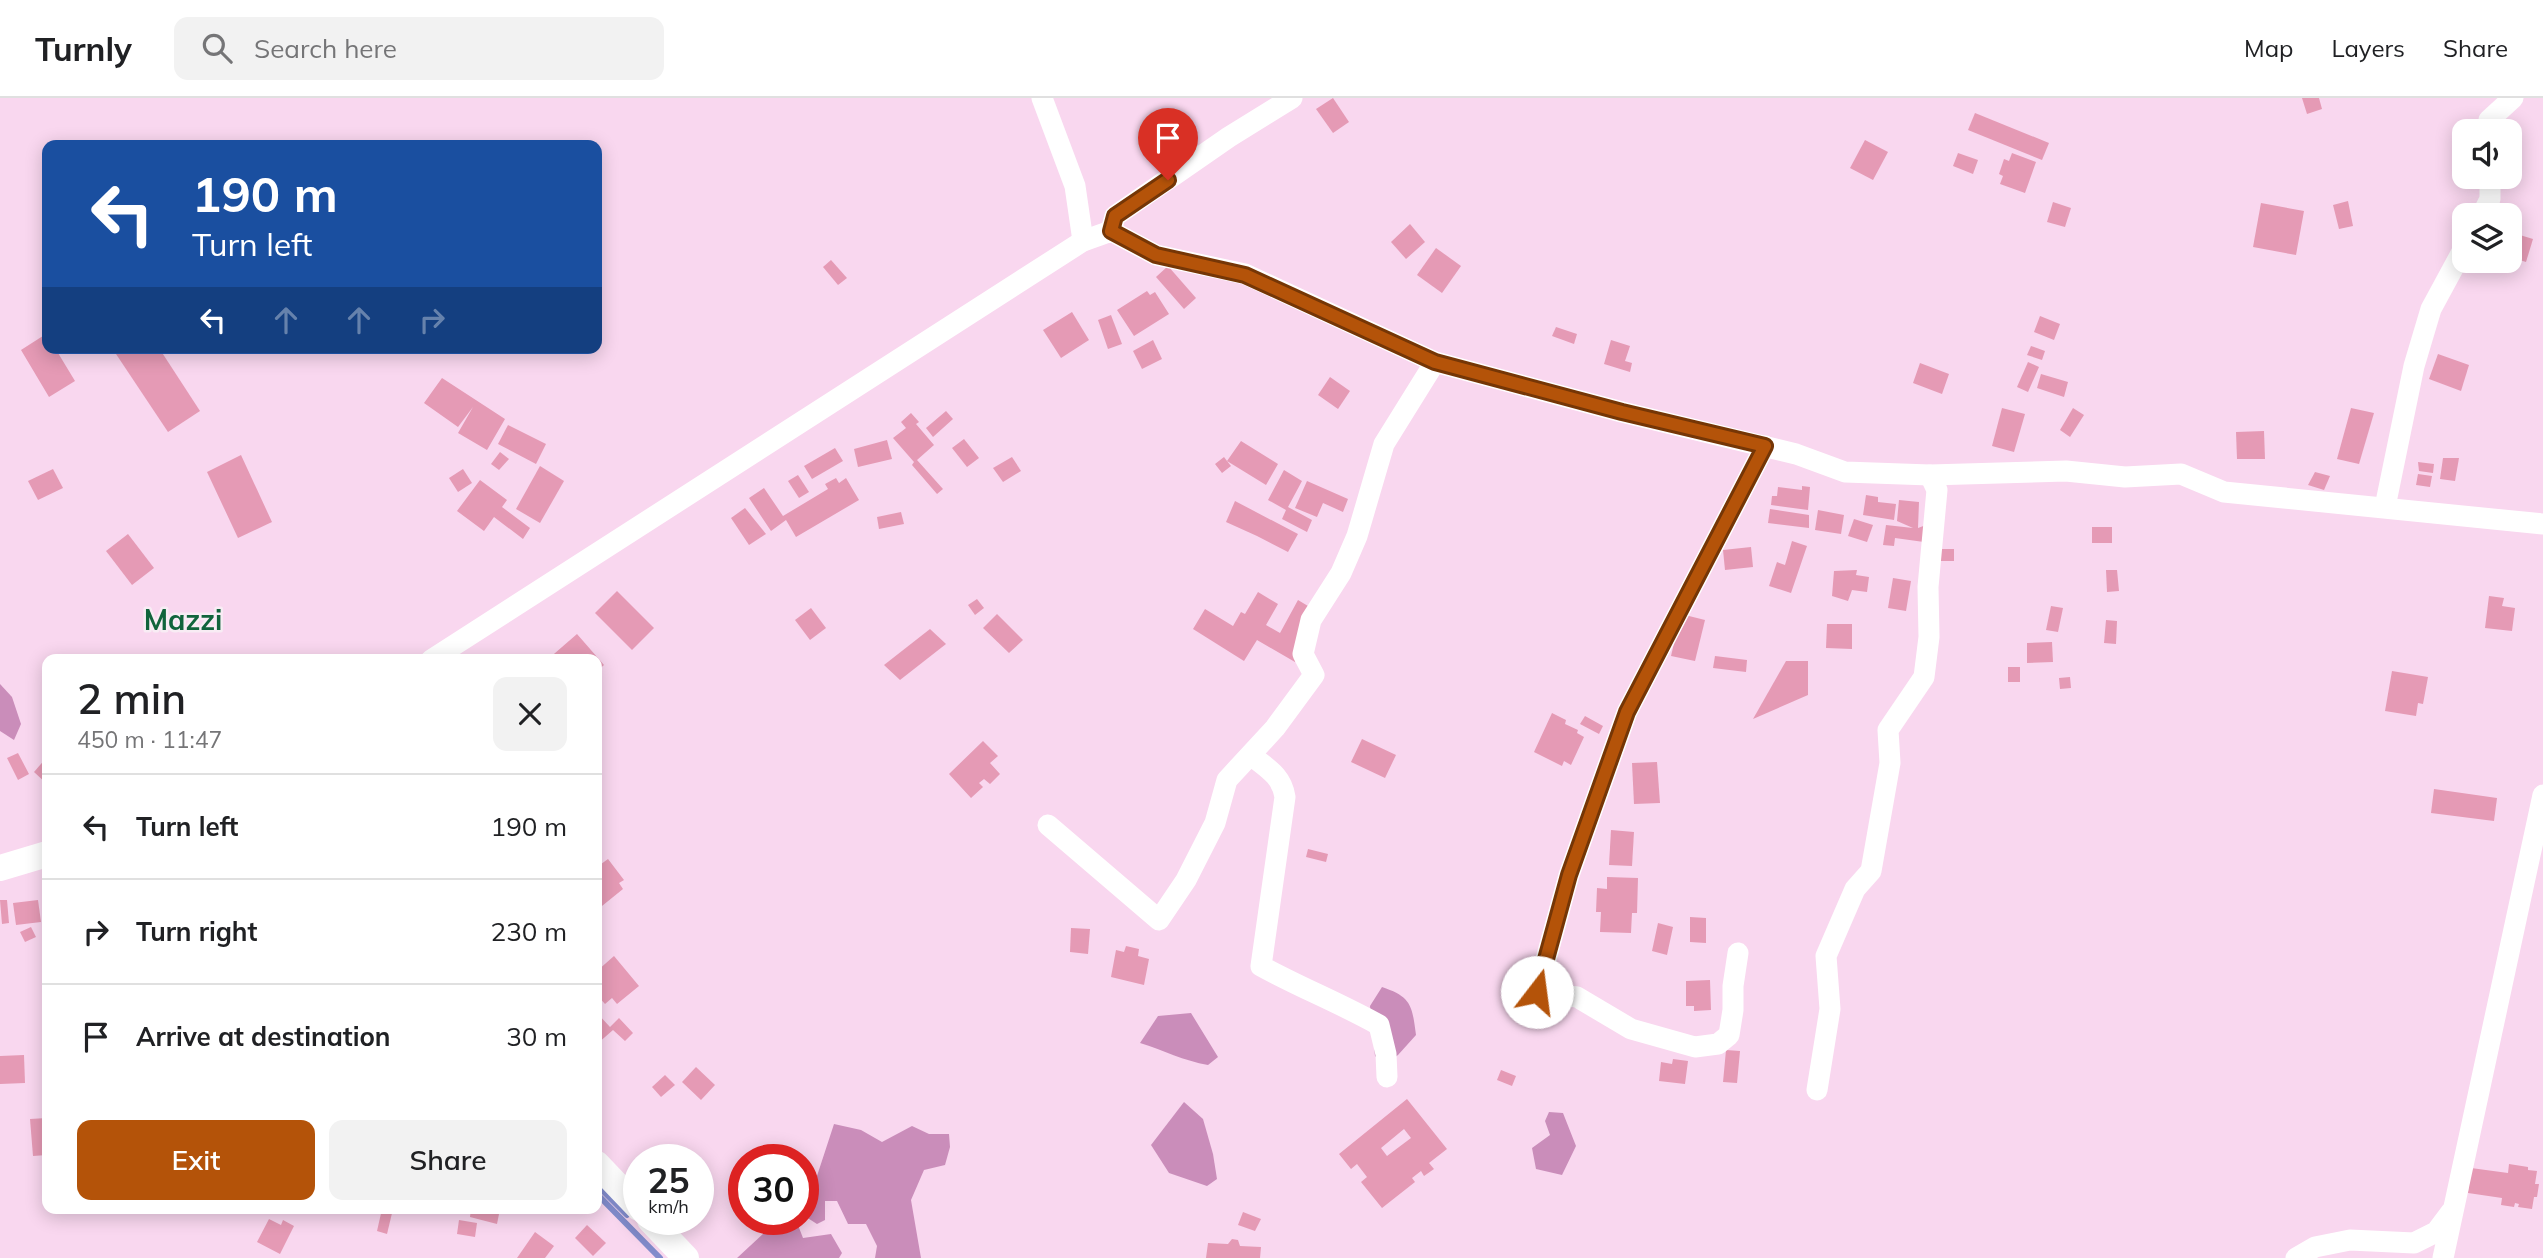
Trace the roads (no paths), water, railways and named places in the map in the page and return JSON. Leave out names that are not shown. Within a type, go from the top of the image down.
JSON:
[{"type":"street","points":[[1042,98],[1075,186],[1083,240]]},
{"type":"street","points":[[1111,231],[1115,216],[1229,137],[1292,98]]},
{"type":"street","points":[[2485,98],[2491,98]]},
{"type":"street","points":[[2489,119],[2513,98]]},
{"type":"street","points":[[440,654],[1083,240],[1111,231],[1156,255],[1245,275],[1435,362],[1622,412],[1796,454],[1845,472],[1930,475],[2066,471],[2125,477],[2181,474],[2224,492],[2543,524]]},
{"type":"street","points":[[2385,507],[2417,355],[2431,309],[2452,270]]},
{"type":"street","points":[[1048,825],[1159,920],[1186,880],[1215,824],[1227,780],[1252,756],[1314,675],[1303,653],[1311,620],[1341,573],[1357,536],[1384,444],[1435,362]]},
{"type":"street","points":[[1738,953],[1732,986],[1733,1010],[1729,1035],[1718,1044],[1695,1047],[1631,1029],[1577,997],[1537,992],[1569,875],[1627,712],[1765,446]]},
{"type":"street","points":[[1817,1090],[1830,1009],[1826,956],[1854,889],[1871,872],[1890,763],[1888,730],[1924,677],[1929,637],[1928,587],[1937,490],[1930,475]]},
{"type":"street","points":[[1252,756],[1279,778],[1285,797],[1261,966],[1379,1025],[1386,1054],[1387,1077]]},
{"type":"street","points":[[2443,1258],[2543,795]]},
{"type":"street","points":[[0,868],[42,855]]},
{"type":"street","points":[[602,1169],[623,1191]]},
{"type":"street","points":[[2296,1258],[2315,1247],[2350,1240],[2414,1243],[2436,1232],[2454,1208]]},
{"type":"street","points":[[664,1235],[686,1258]]},
{"type":"waterway","points":[[602,1190],[623,1211]]},
{"type":"waterway","points":[[602,1199],[660,1258]]},
{"type":"district","name":"Mazzi","points":[[183,619]]}]
